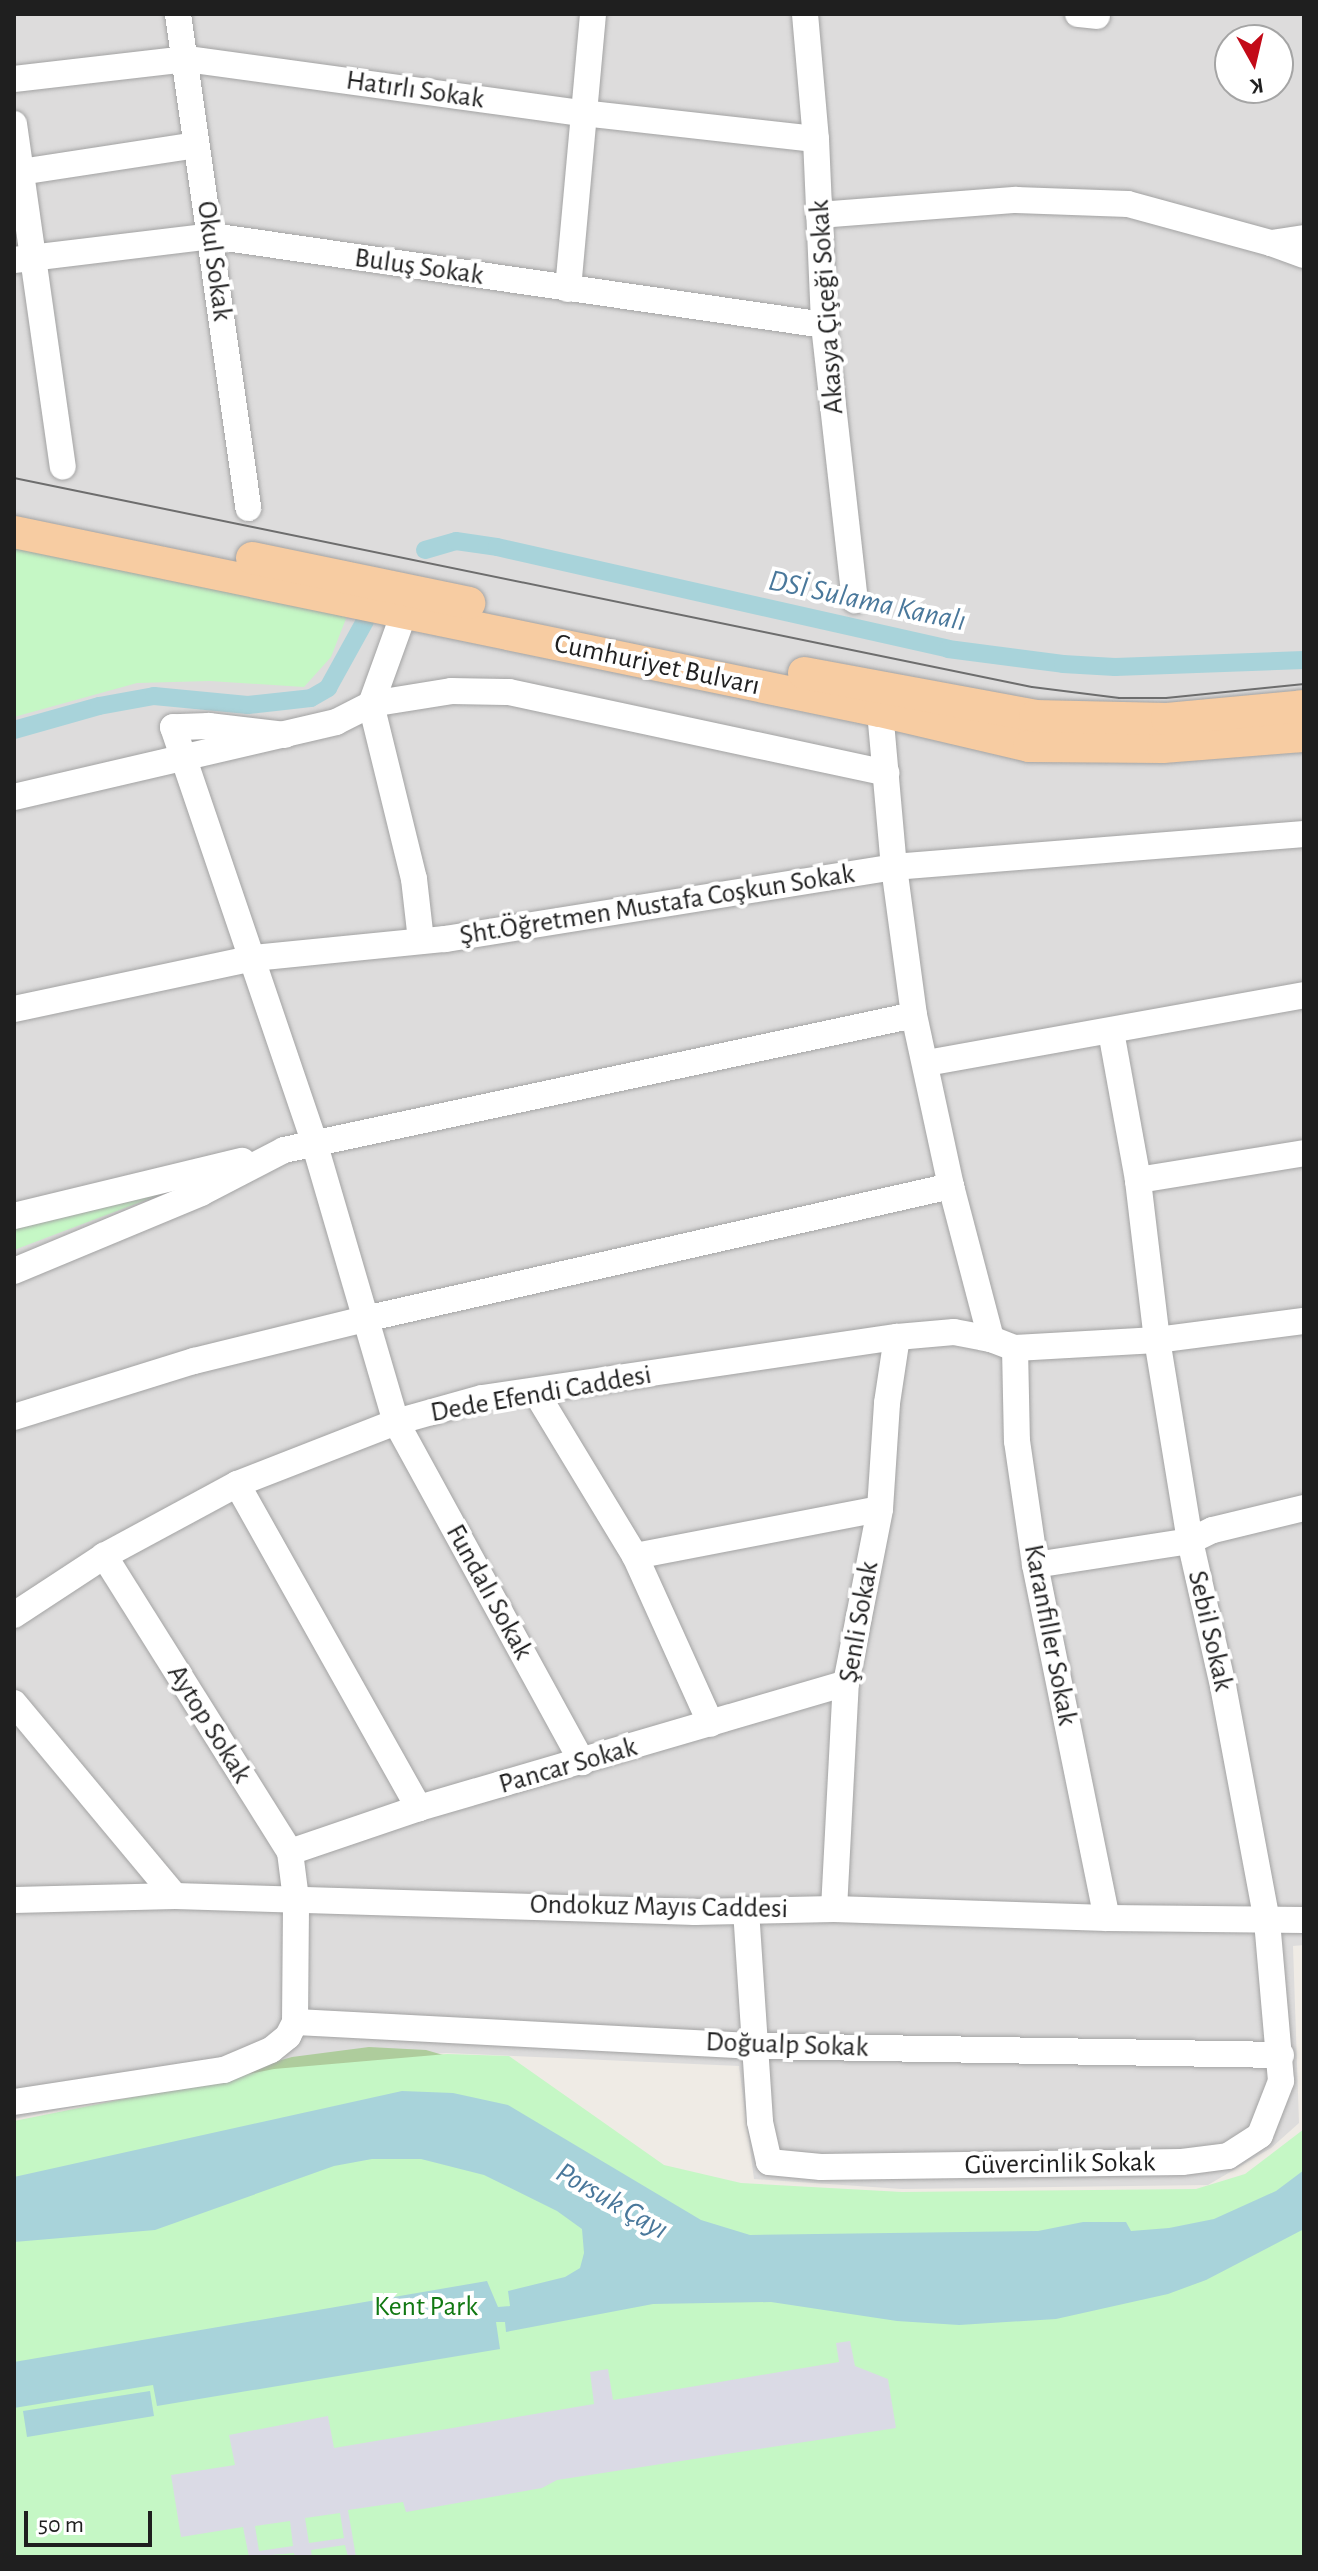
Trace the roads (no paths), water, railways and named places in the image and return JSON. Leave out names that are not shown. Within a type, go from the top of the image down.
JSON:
[{"type":"main road","name":"Cumhuriyet Bulvarı","points":[[14,509],[834,679],[1035,716],[1167,719],[1304,706]]},
{"type":"main road","name":"Cumhuriyet Bulvarı","points":[[14,532],[880,711],[1029,746],[1163,747],[1304,736]]},
{"type":"street","name":"Okul Sokak","points":[[178,14],[187,59],[196,145],[212,236],[248,508]]},
{"type":"street","points":[[568,289],[593,14]]},
{"type":"street","name":"Akasya Çiçeği Sokak","points":[[805,14],[816,139],[824,325],[855,600]]},
{"type":"street","name":"Hatırlı Sokak","points":[[14,79],[187,59],[583,113],[816,139]]},
{"type":"street","points":[[14,124],[24,259],[63,467]]},
{"type":"street","points":[[17,172],[196,145]]},
{"type":"street","points":[[819,215],[1016,200],[1128,204],[1304,255]]},
{"type":"street","name":"Buluş Sokak","points":[[24,259],[212,236],[824,325]]},
{"type":"street","points":[[1271,243],[1304,238]]},
{"type":"street","points":[[404,613],[371,704],[414,879],[421,940]]},
{"type":"street","points":[[371,704],[451,691],[509,692],[886,773]]},
{"type":"street","name":"Fundalı Sokak","points":[[371,704],[336,722],[285,735],[209,726],[173,727],[314,1142],[396,1422],[582,1762]]},
{"type":"street","name":"Karanfiller Sokak","points":[[880,711],[894,867],[914,1015],[927,1063],[951,1186],[1003,1343],[1035,1565],[1107,1918]]},
{"type":"street","points":[[14,797],[184,759]]},
{"type":"street","name":"Şht.Öğretmen Mustafa Coşkun Sokak","points":[[14,1009],[254,958],[421,940],[894,867],[1304,834]]},
{"type":"street","points":[[927,1063],[1304,995]]},
{"type":"street","points":[[14,1216],[314,1142],[914,1015]]},
{"type":"street","name":"Sebil Sokak","points":[[1111,1032],[1138,1180],[1157,1340],[1190,1541],[1223,1686],[1267,1921],[1281,2055]]},
{"type":"street","points":[[14,1271],[201,1193],[284,1150]]},
{"type":"street","points":[[1138,1180],[1304,1153]]},
{"type":"street","points":[[14,1417],[194,1361],[365,1319],[951,1186]]},
{"type":"street","name":"Dede Efendi Caddesi","points":[[14,1615],[104,1556],[237,1484],[396,1422],[482,1398],[897,1337],[954,1332],[1003,1343],[1157,1340],[1304,1321]]},
{"type":"street","name":"Şenli Sokak","points":[[834,1909],[846,1683],[880,1509],[887,1403],[897,1337]]},
{"type":"street","points":[[535,1391],[635,1556],[711,1724]]},
{"type":"street","points":[[237,1484],[419,1808]]},
{"type":"street","points":[[1035,1565],[1190,1541],[1213,1530],[1304,1508]]},
{"type":"street","points":[[635,1556],[880,1509]]},
{"type":"street","name":"Aytop Sokak","points":[[104,1556],[290,1852],[296,1899]]},
{"type":"street","name":"Pancar Sokak","points":[[290,1852],[419,1808],[846,1683]]},
{"type":"street","points":[[14,1703],[175,1896]]},
{"type":"street","name":"Ondokuz Mayıs Caddesi","points":[[14,1900],[175,1896],[695,1912],[834,1909],[1107,1918],[1304,1920]]},
{"type":"street","points":[[14,2102],[224,2070],[271,2050],[288,2036],[295,2022],[296,1899]]},
{"type":"street","points":[[746,1910],[756,2046]]},
{"type":"street","name":"Doğualp Sokak","points":[[295,2022],[756,2046],[1281,2055]]},
{"type":"street","name":"Güvercinlik Sokak","points":[[756,2046],[760,2122],[769,2162],[821,2167],[1182,2162],[1228,2156],[1260,2135],[1281,2081],[1281,2055]]},
{"type":"water","name":"Porsuk Çayı","points":[[402,2091],[453,2093],[508,2105],[701,2220],[750,2235],[1038,2231],[1083,2222],[1126,2222],[1131,2231],[1169,2228],[1214,2219],[1276,2191],[1304,2170],[1304,2229],[1206,2280],[1168,2294],[1056,2319],[959,2325],[897,2321],[771,2302],[653,2304],[506,2332],[505,2322],[496,2322],[500,2349],[157,2406],[153,2385],[14,2408],[14,2362],[487,2281],[498,2307],[510,2306],[508,2291],[565,2277],[580,2268],[584,2253],[582,2229],[557,2211],[484,2175],[421,2159],[372,2159],[334,2166],[155,2230],[14,2242],[14,2177]]},
{"type":"water","points":[[150,2391],[154,2416],[27,2437],[23,2411]]},
{"type":"waterway","name":"DSİ Sulama Kanalı","points":[[425,550],[456,541],[497,547],[948,649],[1063,664],[1115,667],[1304,660]]},
{"type":"waterway","name":"DSİ Sulama Kanalı","points":[[14,730],[99,706],[154,696],[248,705],[311,698],[328,688],[365,621]]},
{"type":"tram line","points":[[14,478],[1032,687],[1119,698],[1166,698],[1304,684]]},
{"type":"park label","name":"Kent Park","points":[[426,2307]]}]
